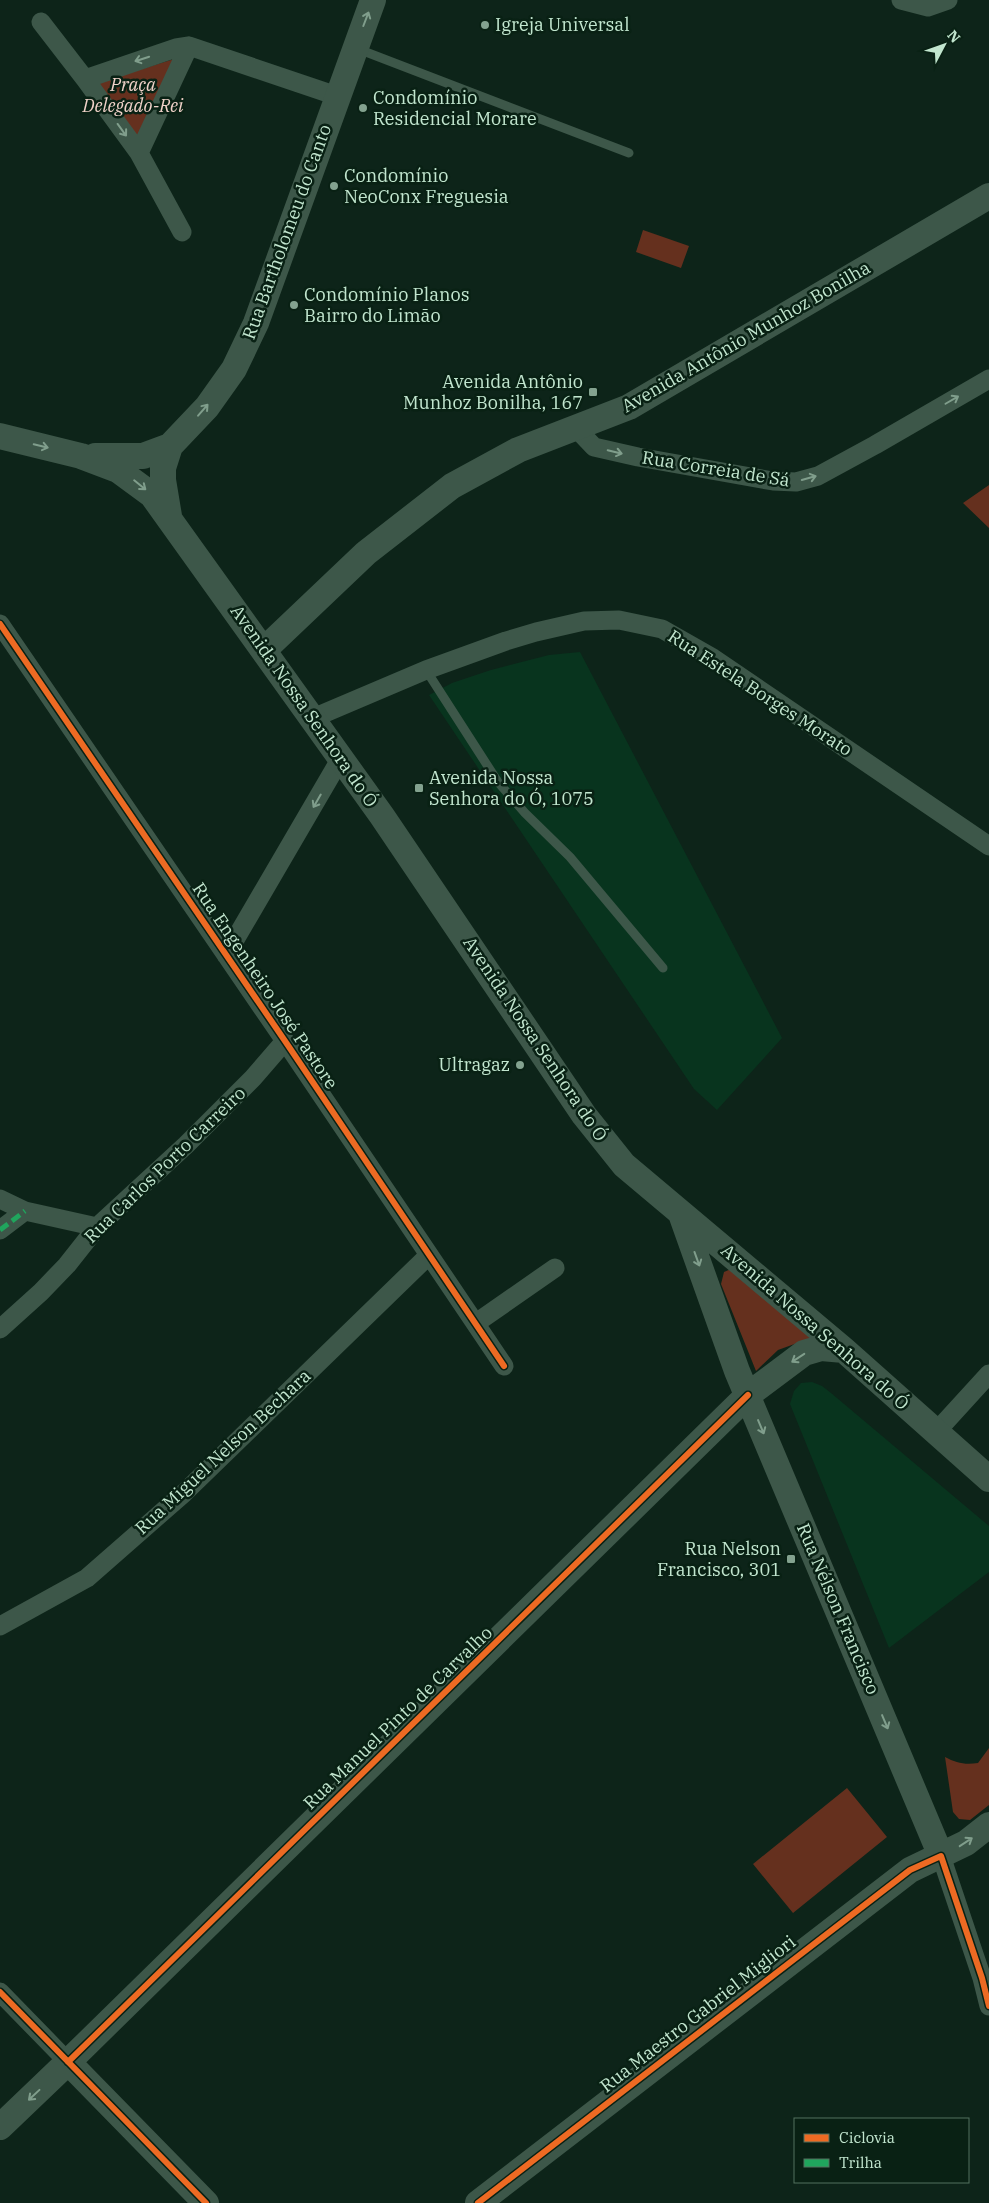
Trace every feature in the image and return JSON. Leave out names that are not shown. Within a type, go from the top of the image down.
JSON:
[{"type":"main road","name":"Rua Bartholomeu do Canto","points":[[170,446],[207,407],[234,369],[256,323],[373,0]]},
{"type":"main road","name":"Avenida Antônio Munhoz Bonilha","points":[[264,650],[366,553],[452,486],[518,450],[629,406],[989,196]]},
{"type":"main road","name":"Avenida Nossa Senhora do Ó","points":[[0,436],[81,456],[118,470],[152,496],[388,824],[584,1115],[624,1166],[844,1350],[989,1479]]},
{"type":"main road","name":"Avenida Nossa Senhora do Ó","points":[[81,456],[143,456],[170,446]]},
{"type":"main road","name":"Avenida Nossa Senhora do Ó","points":[[170,446],[163,474],[170,519]]},
{"type":"main road","name":"Rua Nélson Francisco","points":[[681,1213],[737,1371],[941,1856]]},
{"type":"main road","name":"Rua Manuel Pinto de Carvalho","points":[[0,2127],[748,1395],[804,1354],[822,1348],[844,1350]]},
{"type":"main road","name":"Rua Maestro Gabriel Migliori","points":[[478,2203],[910,1870],[966,1843],[989,1825]]},
{"type":"main road","points":[[68,2062],[206,2203]]},
{"type":"street","points":[[902,0],[928,7],[948,0]]},
{"type":"street","points":[[41,22],[85,78],[139,154],[182,232]]},
{"type":"street","points":[[85,78],[176,48],[188,46],[337,96]]},
{"type":"street","points":[[139,154],[188,46]]},
{"type":"street","name":"Rua Correia de Sá","points":[[575,427],[594,446],[638,457],[773,481],[796,482],[826,472],[989,378]]},
{"type":"street","name":"Rua Estela Borges Morato","points":[[313,718],[426,670],[536,632],[584,622],[619,620],[662,629],[713,658],[989,846]]},
{"type":"street","name":"Rua Engenheiro José Pastore","points":[[0,624],[504,1366]]},
{"type":"street","points":[[226,955],[341,758]]},
{"type":"street","name":"Rua Carlos Porto Carreiro","points":[[0,1329],[41,1292],[97,1227],[193,1138],[253,1078],[285,1041]]},
{"type":"street","points":[[0,1199],[25,1211],[97,1227]]},
{"type":"street","points":[[0,1230],[25,1211]]},
{"type":"street","name":"Rua Miguel Nelson Bechara","points":[[0,1626],[87,1578],[184,1493],[429,1255]]},
{"type":"street","points":[[476,1324],[556,1268]]},
{"type":"street","points":[[936,1432],[989,1374]]},
{"type":"street","name":"Rua Nélson Francisco","points":[[941,1856],[982,1978],[989,2006]]},
{"type":"street","points":[[0,1992],[68,2062]]},
{"type":"lane","points":[[355,48],[630,153]]},
{"type":"lane","points":[[426,670],[498,782],[525,813],[570,857],[663,968]]},
{"type":"shaded area","points":[[580,652],[782,1038],[717,1110],[694,1089],[429,695],[452,683],[491,670],[549,655]]},
{"type":"shaded area","points":[[812,1382],[822,1386],[831,1393],[989,1526],[989,1572],[889,1648],[790,1404],[794,1391],[801,1383]]},
{"type":"green space","name":"Praça Delegado-Rei","points":[[174,59],[137,140],[97,83]]},
{"type":"green space","points":[[643,230],[689,246],[681,268],[636,252]]},
{"type":"green space","points":[[989,485],[989,528],[963,503]]},
{"type":"green space","points":[[731,1269],[811,1338],[778,1350],[756,1371],[721,1284],[724,1272]]},
{"type":"green space","points":[[989,1748],[989,1805],[970,1820],[959,1819],[953,1812],[945,1757],[961,1763],[978,1763]]},
{"type":"green space","points":[[847,1788],[887,1837],[793,1913],[753,1864]]},
{"type":"marked path","points":[[0,1230],[25,1211]]},
{"type":"cycle path","points":[[0,624],[504,1366]]},
{"type":"cycle path","points":[[68,2062],[748,1395]]},
{"type":"cycle path","points":[[478,2203],[910,1870],[941,1856],[982,1978],[989,2006]]},
{"type":"cycle path","points":[[0,1992],[206,2203]]},
{"type":"place","name":"Igreja Universal","points":[[485,25]]},
{"type":"place","name":"Condomínio Residencial Morare","points":[[363,108]]},
{"type":"place","name":"Condomínio NeoConx Freguesia","points":[[334,186]]},
{"type":"place","name":"Condomínio Planos Bairro do Limão","points":[[294,305]]},
{"type":"place","name":"Avenida Antônio Munhoz Bonilha, 167","points":[[593,392]]},
{"type":"place","name":"Avenida Nossa Senhora do Ó, 1075","points":[[419,788]]},
{"type":"place","name":"Ultragaz","points":[[520,1065]]},
{"type":"place","name":"Rua Nelson Francisco, 301","points":[[791,1559]]}]
